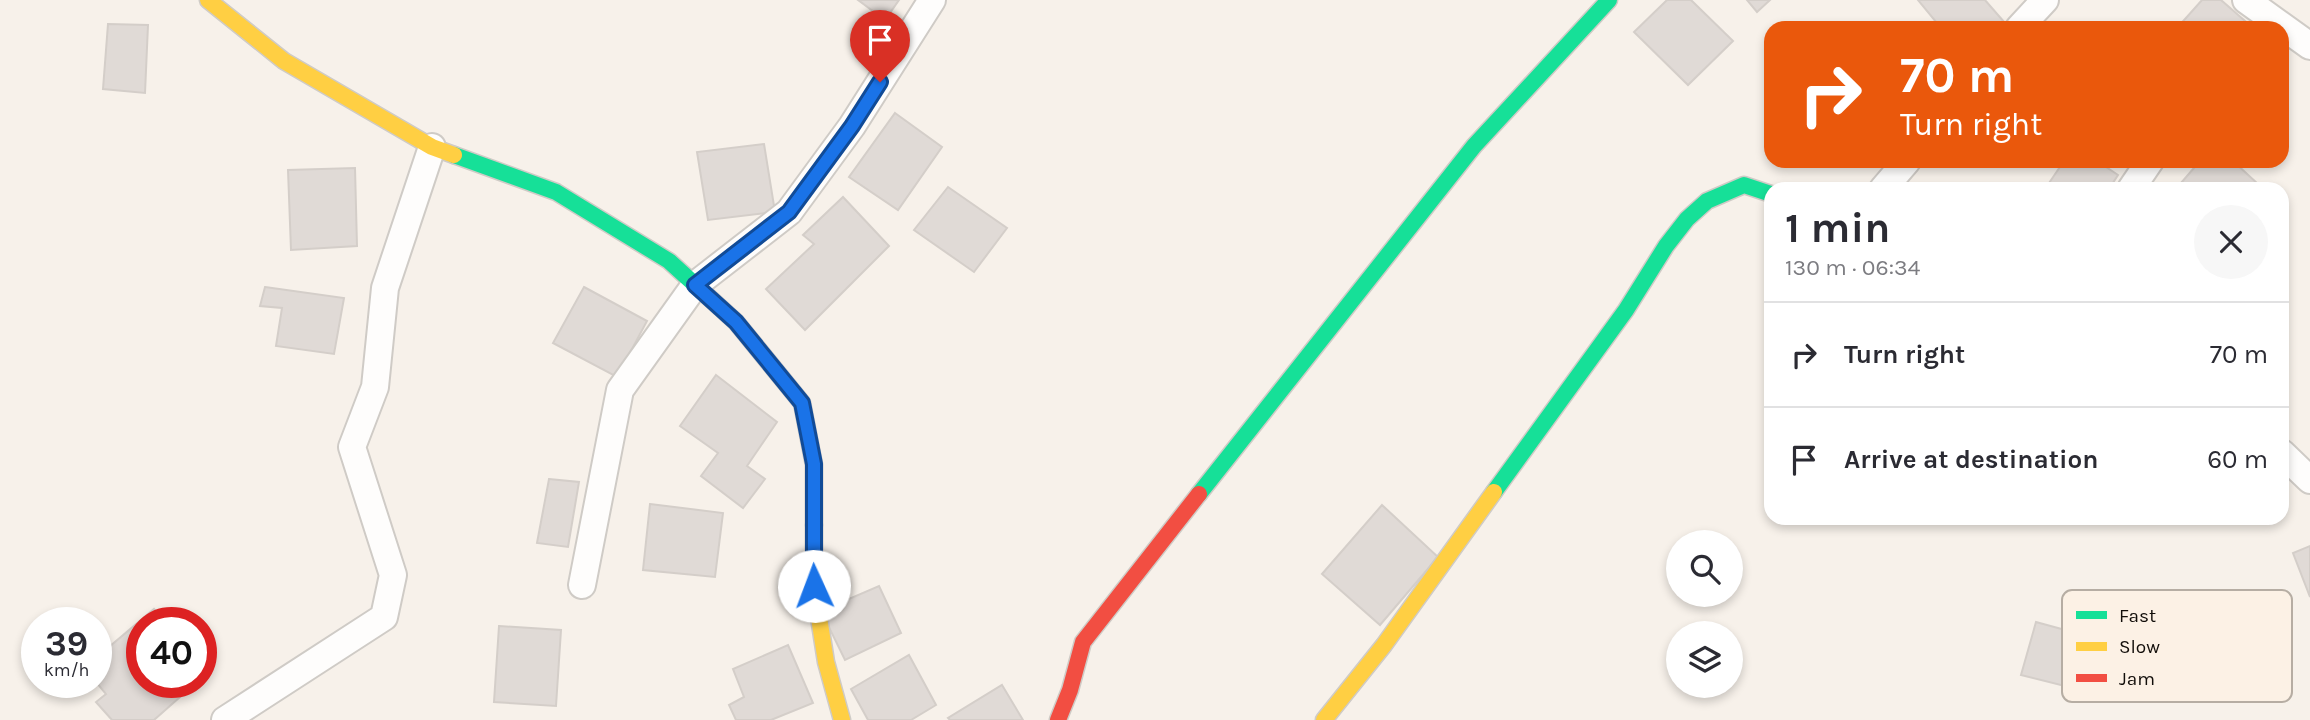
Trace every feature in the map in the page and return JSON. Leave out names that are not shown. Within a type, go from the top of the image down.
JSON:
[{"type":"street","points":[[208,0],[284,61],[432,147],[555,191],[669,261],[736,322],[802,403],[814,464],[814,586],[826,663],[842,720]]},
{"type":"street","points":[[582,585],[620,390],[695,285],[789,212],[852,126],[932,0]]},
{"type":"street","points":[[1058,720],[1070,690],[1083,642],[1475,146],[1609,0]]},
{"type":"street","points":[[2026,21],[2045,0]]},
{"type":"street","points":[[2246,0],[2273,21]]},
{"type":"street","points":[[2289,33],[2310,46]]},
{"type":"street","points":[[225,720],[384,617],[393,575],[352,447],[375,387],[385,288],[432,147]]},
{"type":"street","points":[[1889,182],[1901,168]]},
{"type":"street","points":[[1324,720],[1384,645],[1626,310],[1665,246],[1687,219],[1707,201],[1744,185],[1764,192]]},
{"type":"street","points":[[2289,460],[2310,480]]},
{"type":"building","points":[[858,0],[899,0],[885,20]]},
{"type":"building","points":[[1667,0],[1691,0],[1733,41],[1688,85],[1634,32]]},
{"type":"building","points":[[1747,0],[1770,0],[1757,12]]},
{"type":"building","points":[[1918,0],[1985,0],[2003,21],[1935,21]]},
{"type":"building","points":[[2202,0],[2221,0],[2245,21],[2183,21]]},
{"type":"building","points":[[108,24],[148,25],[145,93],[103,89]]},
{"type":"building","points":[[895,113],[942,147],[898,210],[849,177]]},
{"type":"building","points":[[764,144],[775,212],[708,220],[697,152]]},
{"type":"building","points":[[355,168],[357,246],[291,250],[288,170]]},
{"type":"building","points":[[2059,168],[2108,168],[2118,175],[2114,182],[2050,182]]},
{"type":"building","points":[[2194,168],[2241,168],[2256,182],[2182,182]]},
{"type":"building","points":[[948,187],[1007,228],[974,272],[914,230]]},
{"type":"building","points":[[843,197],[889,246],[805,330],[766,289],[814,244],[803,235]]},
{"type":"building","points":[[265,287],[344,298],[334,354],[276,346],[282,308],[260,306]]},
{"type":"building","points":[[584,287],[647,321],[617,377],[553,343]]},
{"type":"building","points":[[716,375],[777,422],[747,466],[765,479],[743,508],[701,476],[718,453],[680,426]]},
{"type":"building","points":[[549,479],[579,482],[568,547],[537,543]]},
{"type":"building","points":[[650,504],[723,513],[715,577],[643,570]]},
{"type":"building","points":[[1382,505],[1438,557],[1380,625],[1322,574]]},
{"type":"building","points":[[2310,546],[2310,597],[2293,553]]},
{"type":"building","points":[[879,586],[901,633],[845,660],[821,611]]},
{"type":"building","points":[[2036,622],[2062,629],[2062,685],[2021,675]]},
{"type":"building","points":[[499,626],[561,630],[556,706],[494,702]]},
{"type":"building","points":[[126,633],[126,698],[179,698],[154,720],[112,720],[96,702],[101,698],[112,698],[112,644]]},
{"type":"building","points":[[788,645],[813,703],[771,720],[736,720],[729,705],[744,697],[733,669]]},
{"type":"building","points":[[909,655],[936,705],[911,720],[868,720],[851,689]]},
{"type":"building","points":[[1002,685],[1023,720],[948,718]]},
{"type":"traffic: fast","points":[[1199,494],[1474,146],[1609,0]]},
{"type":"traffic: fast","points":[[454,155],[556,192],[669,261],[736,322],[802,403],[814,465],[814,525]]},
{"type":"traffic: fast","points":[[1494,492],[1626,310],[1666,246],[1687,219],[1707,201],[1744,185],[1764,192]]},
{"type":"traffic: slow","points":[[208,0],[284,61],[432,147],[454,155]]},
{"type":"traffic: slow","points":[[1324,720],[1384,645],[1494,492]]},
{"type":"traffic: slow","points":[[814,525],[814,586],[826,662],[842,720]]},
{"type":"traffic: jam","points":[[1058,720],[1070,690],[1083,642],[1199,494]]},
{"type":"route","points":[[814,586],[814,464],[802,403],[736,322],[695,285],[789,212],[852,126],[880,82]]}]
